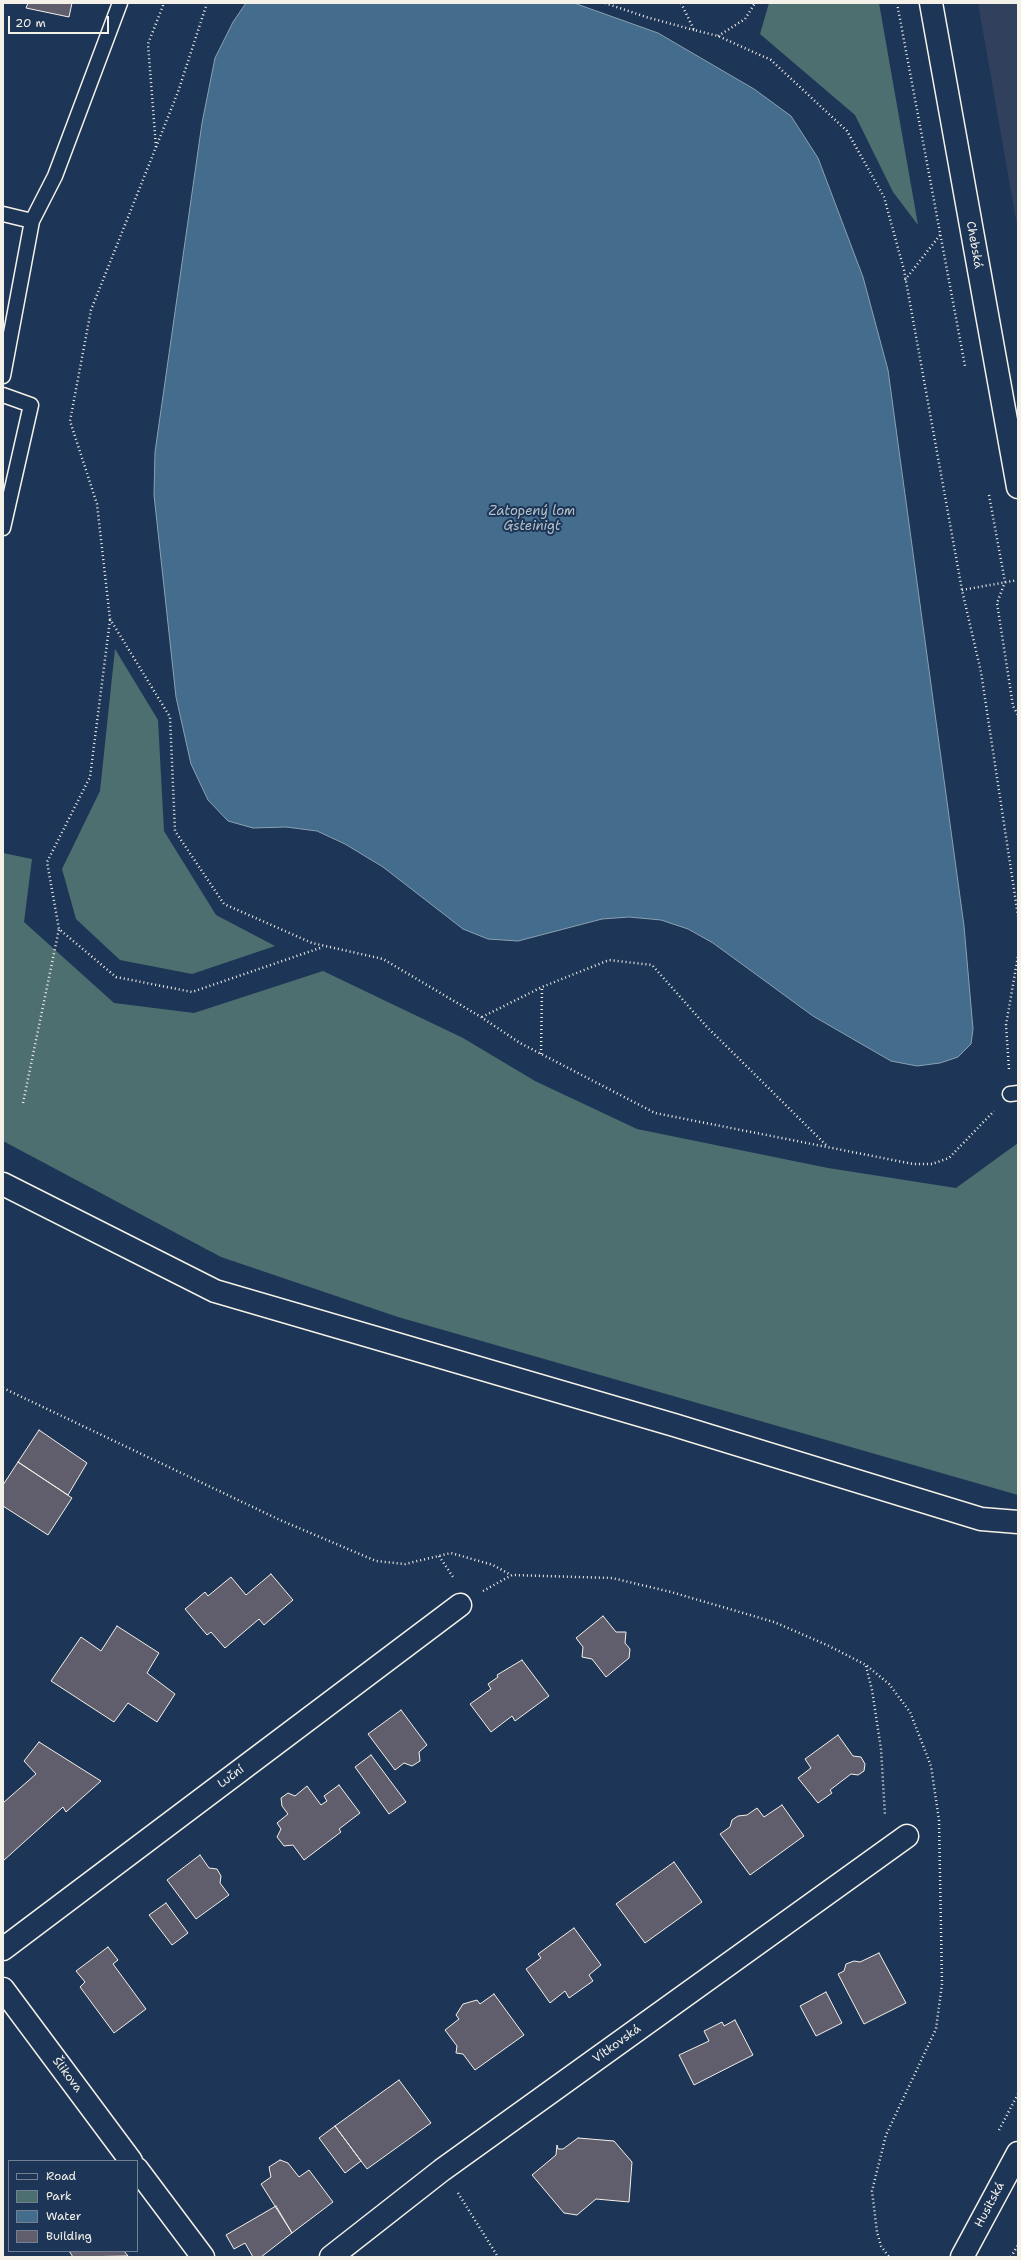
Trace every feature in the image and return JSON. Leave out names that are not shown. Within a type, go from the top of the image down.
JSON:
[{"type":"street","name":"Chebská","points":[[931,3],[1018,488]]},
{"type":"street","points":[[3,1184],[215,1291],[674,1424],[981,1519],[1018,1522]]},
{"type":"street","name":"Luční","points":[[3,1949],[460,1605]]},
{"type":"street","name":"Vítkovská","points":[[331,2257],[442,2170],[907,1836]]},
{"type":"street","name":"Šlikova","points":[[3,1989],[130,2160]]},
{"type":"street","name":"Husitská","points":[[962,2257],[1018,2153]]},
{"type":"street","points":[[138,2169],[203,2257]]},
{"type":"lane","points":[[3,376],[32,221],[55,176],[120,3]]},
{"type":"lane","points":[[3,214],[32,221]]},
{"type":"lane","points":[[3,395],[31,404],[3,528]]},
{"type":"path","points":[[156,148],[148,44],[164,3]]},
{"type":"path","points":[[23,1103],[59,929],[46,862],[90,777],[110,619],[97,504],[70,421],[91,310],[178,92],[206,3]]},
{"type":"path","points":[[605,3],[646,18],[718,36],[772,60],[847,131],[884,197],[905,280],[962,590],[981,672],[1018,916]]},
{"type":"path","points":[[681,3],[694,30]]},
{"type":"path","points":[[718,36],[745,19],[755,3]]},
{"type":"path","points":[[897,3],[966,374]]},
{"type":"path","points":[[905,280],[940,235]]},
{"type":"path","points":[[987,489],[1005,582],[997,603],[1013,706],[1018,715]]},
{"type":"path","points":[[962,590],[1018,580]]},
{"type":"path","points":[[110,619],[170,717],[175,831],[224,904],[312,944],[383,960],[481,1017],[520,1043],[655,1113],[913,1164],[932,1164],[949,1158],[1014,1094],[1006,1025],[1018,956]]},
{"type":"path","points":[[59,929],[116,976],[192,992],[324,946]]},
{"type":"path","points":[[481,1017],[542,987],[609,960],[652,965],[706,1026],[828,1147]]},
{"type":"path","points":[[541,1054],[542,987]]},
{"type":"path","points":[[3,1388],[280,1520],[376,1562],[405,1564],[451,1553],[493,1565],[512,1575],[612,1578],[664,1590],[774,1622],[866,1665],[889,1684],[910,1712],[931,1766],[939,1820],[942,1984],[936,2030],[886,2135],[872,2191],[877,2232],[881,2246],[889,2257]]},
{"type":"path","points":[[460,1605],[512,1575]]},
{"type":"path","points":[[866,1665],[872,1690],[881,1749],[886,1818]]},
{"type":"path","points":[[442,2170],[498,2257]]},
{"type":"path","points":[[1011,2257],[1018,2244]]},
{"type":"shaded area","points":[[978,3],[1018,3],[1018,231]]},
{"type":"green space","points":[[769,3],[879,3],[918,225],[893,192],[855,115],[760,34]]},
{"type":"green space","points":[[115,649],[158,720],[164,831],[216,915],[275,946],[192,974],[120,960],[76,919],[62,869],[100,791]]},
{"type":"green space","points":[[3,853],[32,859],[24,922],[114,1003],[194,1013],[323,971],[463,1038],[535,1081],[637,1129],[828,1168],[956,1188],[1018,1143],[1018,1495],[398,1317],[221,1257],[3,1141]]},
{"type":"water","name":"Zatopený lom Gsteinigt","points":[[246,3],[574,3],[658,33],[754,89],[791,116],[818,158],[863,277],[888,370],[964,926],[973,1029],[971,1044],[958,1057],[940,1063],[917,1066],[891,1061],[813,1016],[713,943],[688,929],[661,920],[629,917],[602,919],[518,941],[488,939],[463,929],[383,867],[345,844],[317,831],[286,827],[253,828],[228,821],[208,800],[191,764],[176,697],[154,495],[155,452],[202,123],[215,58],[233,22]]},
{"type":"building","points":[[28,3],[72,3],[69,17],[26,8]]},
{"type":"building","points":[[39,1430],[87,1463],[68,1495],[18,1462]]},
{"type":"building","points":[[18,1462],[72,1498],[48,1535],[3,1506],[3,1485]]},
{"type":"building","points":[[271,1574],[293,1600],[264,1625],[259,1619],[225,1648],[211,1632],[207,1635],[185,1609],[205,1592],[208,1596],[231,1577],[246,1595]]},
{"type":"building","points":[[603,1616],[616,1632],[626,1632],[625,1643],[630,1649],[629,1658],[606,1677],[592,1659],[582,1657],[583,1647],[576,1638]]},
{"type":"building","points":[[117,1626],[159,1653],[147,1673],[175,1694],[157,1722],[128,1703],[114,1722],[51,1681],[81,1637],[101,1651]]},
{"type":"building","points":[[522,1660],[549,1696],[515,1721],[512,1716],[491,1732],[470,1704],[491,1689],[488,1684],[498,1677],[497,1675]]},
{"type":"building","points":[[401,1710],[427,1745],[419,1752],[420,1761],[412,1766],[404,1763],[395,1770],[368,1734]]},
{"type":"building","points":[[838,1735],[853,1756],[861,1757],[865,1764],[864,1771],[858,1775],[851,1774],[830,1790],[832,1793],[818,1803],[798,1778],[811,1768],[805,1759]]},
{"type":"building","points":[[39,1742],[101,1781],[66,1812],[63,1807],[3,1861],[3,1803],[36,1774],[24,1761]]},
{"type":"building","points":[[371,1755],[406,1802],[389,1814],[355,1767]]},
{"type":"building","points":[[339,1785],[360,1813],[339,1829],[341,1832],[304,1860],[293,1845],[284,1846],[277,1837],[281,1829],[277,1823],[288,1814],[282,1806],[281,1798],[288,1793],[295,1796],[307,1786],[321,1805],[327,1801],[324,1796]]},
{"type":"building","points":[[782,1805],[804,1836],[750,1875],[720,1834],[730,1827],[732,1820],[738,1816],[747,1815],[757,1808],[764,1817]]},
{"type":"building","points":[[200,1855],[209,1868],[217,1869],[221,1876],[220,1883],[229,1895],[196,1919],[167,1880]]},
{"type":"building","points":[[674,1862],[702,1902],[645,1943],[616,1904]]},
{"type":"building","points":[[166,1903],[188,1933],[172,1945],[149,1915]]},
{"type":"building","points":[[574,1928],[601,1965],[589,1975],[593,1981],[569,1998],[565,1991],[550,2003],[526,1969],[541,1958],[538,1954]]},
{"type":"building","points":[[108,1947],[118,1960],[113,1964],[146,2009],[114,2033],[80,1987],[85,1982],[76,1971]]},
{"type":"building","points":[[879,1953],[906,2003],[864,2024],[838,1974],[844,1971],[846,1964],[854,1961],[860,1962]]},
{"type":"building","points":[[826,1992],[842,2023],[816,2036],[800,2006]]},
{"type":"building","points":[[494,1994],[524,2035],[475,2070],[463,2054],[456,2053],[457,2046],[445,2030],[459,2019],[456,2015],[463,2004],[477,2000],[480,2004]]},
{"type":"building","points":[[735,2020],[753,2055],[694,2085],[679,2055],[709,2041],[704,2031],[722,2022],[724,2026]]},
{"type":"building","points":[[399,2080],[431,2123],[367,2169],[335,2126]]},
{"type":"building","points":[[335,2126],[361,2161],[345,2173],[319,2138]]},
{"type":"building","points":[[578,2138],[614,2141],[632,2162],[629,2202],[596,2199],[577,2215],[564,2213],[532,2175],[556,2155],[557,2145],[558,2149],[563,2149]]},
{"type":"building","points":[[280,2160],[288,2163],[299,2177],[309,2170],[333,2202],[292,2233],[261,2184],[271,2177],[269,2167]]},
{"type":"building","points":[[276,2206],[292,2233],[261,2257],[253,2257],[245,2243],[234,2249],[226,2235]]},
{"type":"building","points":[[70,2252],[125,2252],[128,2256],[73,2257]]}]
